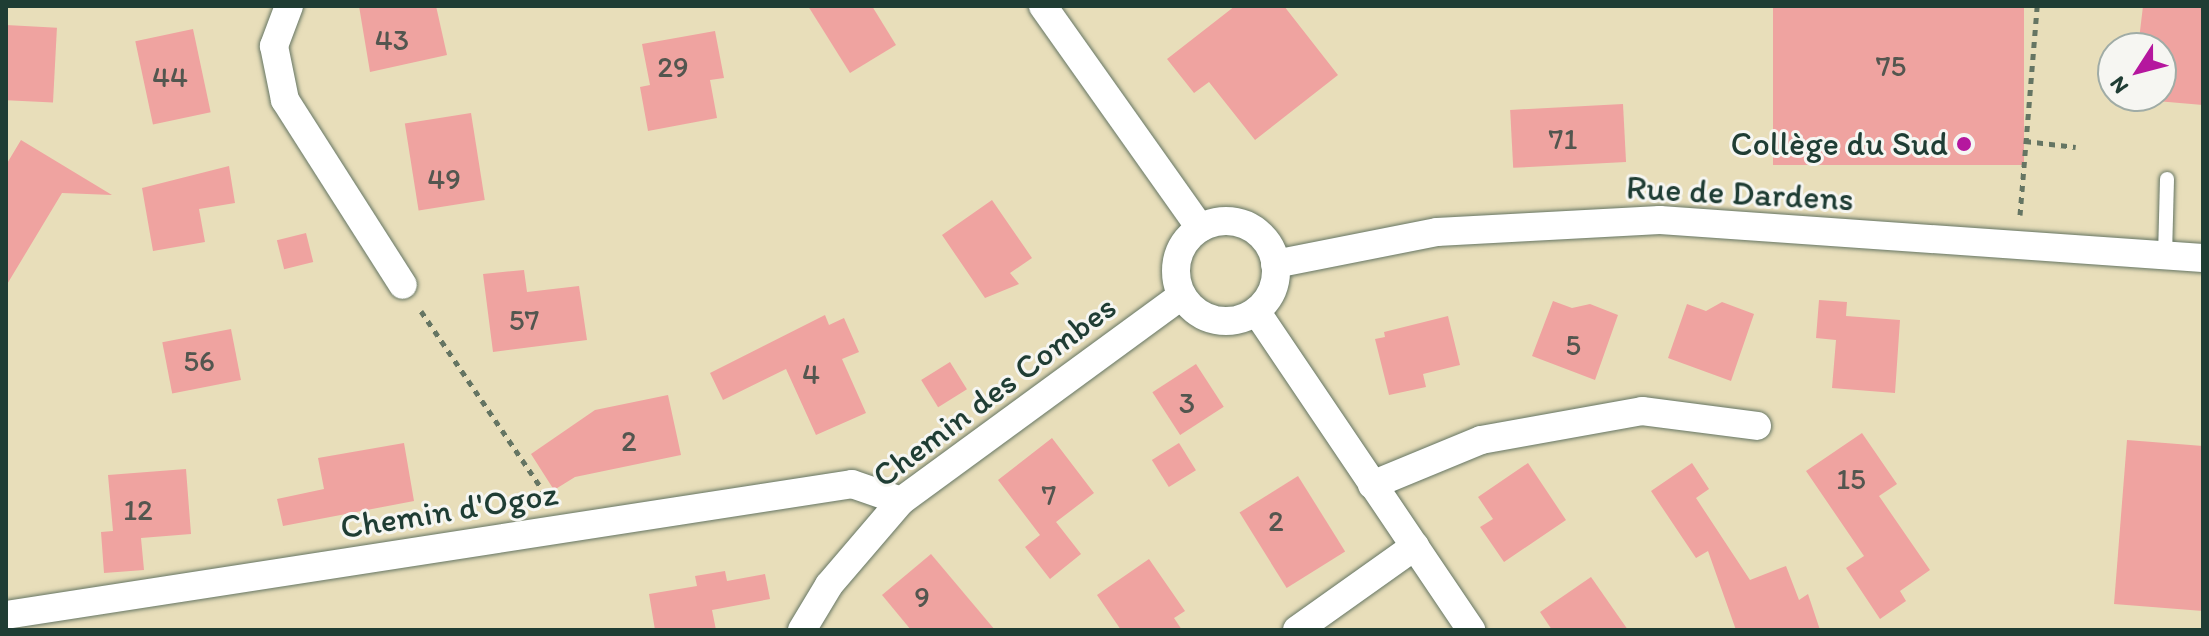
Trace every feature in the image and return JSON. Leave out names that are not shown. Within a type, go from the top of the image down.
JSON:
[{"type":"street","points":[[289,6],[274,46],[285,100],[403,285]]},
{"type":"street","points":[[1043,6],[1200,228]]},
{"type":"street","name":"Rue de Dardens","points":[[1275,264],[1437,232],[1660,220],[2203,258]]},
{"type":"street","points":[[1222,221],[1246,225],[1265,239],[1275,264],[1268,298],[1256,311],[1236,320],[1215,320],[1196,311],[1182,295],[1177,258],[1200,228],[1222,221]]},
{"type":"street","name":"Chemin des Combes","points":[[802,630],[829,585],[901,501],[1182,295]]},
{"type":"street","points":[[1256,311],[1471,630]]},
{"type":"street","points":[[1372,485],[1481,440],[1642,411],[1757,426]]},
{"type":"street","name":"Chemin d'Ogoz","points":[[6,615],[852,484],[901,501]]},
{"type":"street","points":[[1297,630],[1415,546]]},
{"type":"lane","points":[[2165,256],[2167,179]]},
{"type":"path","points":[[2019,220],[2037,6]]},
{"type":"path","points":[[2025,141],[2076,147]]},
{"type":"path","points":[[403,285],[569,528]]},
{"type":"building","points":[[359,6],[436,6],[447,55],[370,72]]},
{"type":"building","points":[[808,6],[872,6],[896,45],[850,73]]},
{"type":"building","points":[[1235,6],[1284,6],[1338,75],[1255,140],[1209,82],[1194,93],[1167,59]]},
{"type":"building","points":[[1773,6],[2024,6],[2024,165],[1773,165]]},
{"type":"building","points":[[2143,6],[2203,6],[2203,105],[2177,103],[2177,32],[2140,32]]},
{"type":"building","points":[[6,25],[57,28],[53,103],[6,100]]},
{"type":"building","points":[[193,29],[211,112],[153,124],[135,41]]},
{"type":"building","points":[[715,31],[724,78],[710,80],[717,118],[648,131],[640,87],[650,85],[642,44]]},
{"type":"building","points":[[1623,104],[1626,162],[1513,168],[1510,110]]},
{"type":"building","points":[[471,113],[485,200],[419,210],[405,123]]},
{"type":"building","points":[[21,140],[112,195],[62,193],[6,286],[6,165]]},
{"type":"building","points":[[229,166],[235,203],[199,209],[205,242],[153,251],[142,188]]},
{"type":"building","points":[[992,200],[1032,258],[1010,273],[1019,284],[985,298],[942,235]]},
{"type":"building","points":[[306,233],[313,262],[284,269],[277,240]]},
{"type":"building","points":[[524,270],[527,292],[579,286],[587,340],[493,352],[483,274]]},
{"type":"building","points":[[1819,300],[1847,302],[1846,316],[1900,320],[1895,393],[1832,388],[1836,340],[1816,338]]},
{"type":"building","points":[[1553,301],[1572,308],[1590,304],[1618,315],[1595,380],[1532,356]]},
{"type":"building","points":[[1722,302],[1754,314],[1731,381],[1668,358],[1687,304],[1706,311]]},
{"type":"building","points":[[825,315],[829,325],[844,318],[859,352],[842,359],[866,413],[816,435],[786,369],[723,400],[710,373]]},
{"type":"building","points":[[1448,316],[1460,365],[1423,374],[1426,387],[1389,395],[1375,339],[1385,337],[1384,332]]},
{"type":"building","points":[[231,329],[241,380],[172,393],[162,342]]},
{"type":"building","points":[[950,362],[967,389],[938,407],[921,380]]},
{"type":"building","points":[[1196,364],[1224,407],[1180,435],[1152,392]]},
{"type":"building","points":[[668,395],[681,455],[575,477],[554,490],[531,454],[595,410]]},
{"type":"building","points":[[1862,433],[1897,484],[1879,496],[1930,570],[1900,591],[1906,601],[1880,619],[1846,568],[1864,556],[1806,471]]},
{"type":"building","points":[[1052,438],[1094,493],[1056,522],[1081,554],[1050,579],[1025,547],[1040,535],[998,480]]},
{"type":"building","points":[[2127,440],[2203,446],[2203,611],[2114,604]]},
{"type":"building","points":[[404,443],[414,501],[283,526],[277,499],[324,489],[318,458]]},
{"type":"building","points":[[1179,443],[1196,470],[1169,487],[1152,460]]},
{"type":"building","points":[[1528,463],[1566,520],[1504,562],[1480,527],[1493,519],[1478,497]]},
{"type":"building","points":[[1692,463],[1709,489],[1696,498],[1750,580],[1786,566],[1799,600],[1808,594],[1820,630],[1736,630],[1708,551],[1696,558],[1651,491]]},
{"type":"building","points":[[186,469],[191,534],[141,538],[144,570],[104,573],[101,532],[113,531],[108,475]]},
{"type":"building","points":[[1298,476],[1345,551],[1287,588],[1239,513]]},
{"type":"building","points":[[931,554],[995,630],[911,630],[882,595]]},
{"type":"building","points":[[1149,559],[1185,611],[1174,618],[1182,630],[1121,630],[1097,595]]},
{"type":"building","points":[[725,571],[727,581],[765,574],[770,599],[712,610],[716,630],[655,630],[649,594],[697,586],[695,576]]},
{"type":"building","points":[[1591,577],[1628,630],[1552,630],[1540,612]]},
{"type":"place","name":"Collège du Sud","points":[[1964,144]]}]
